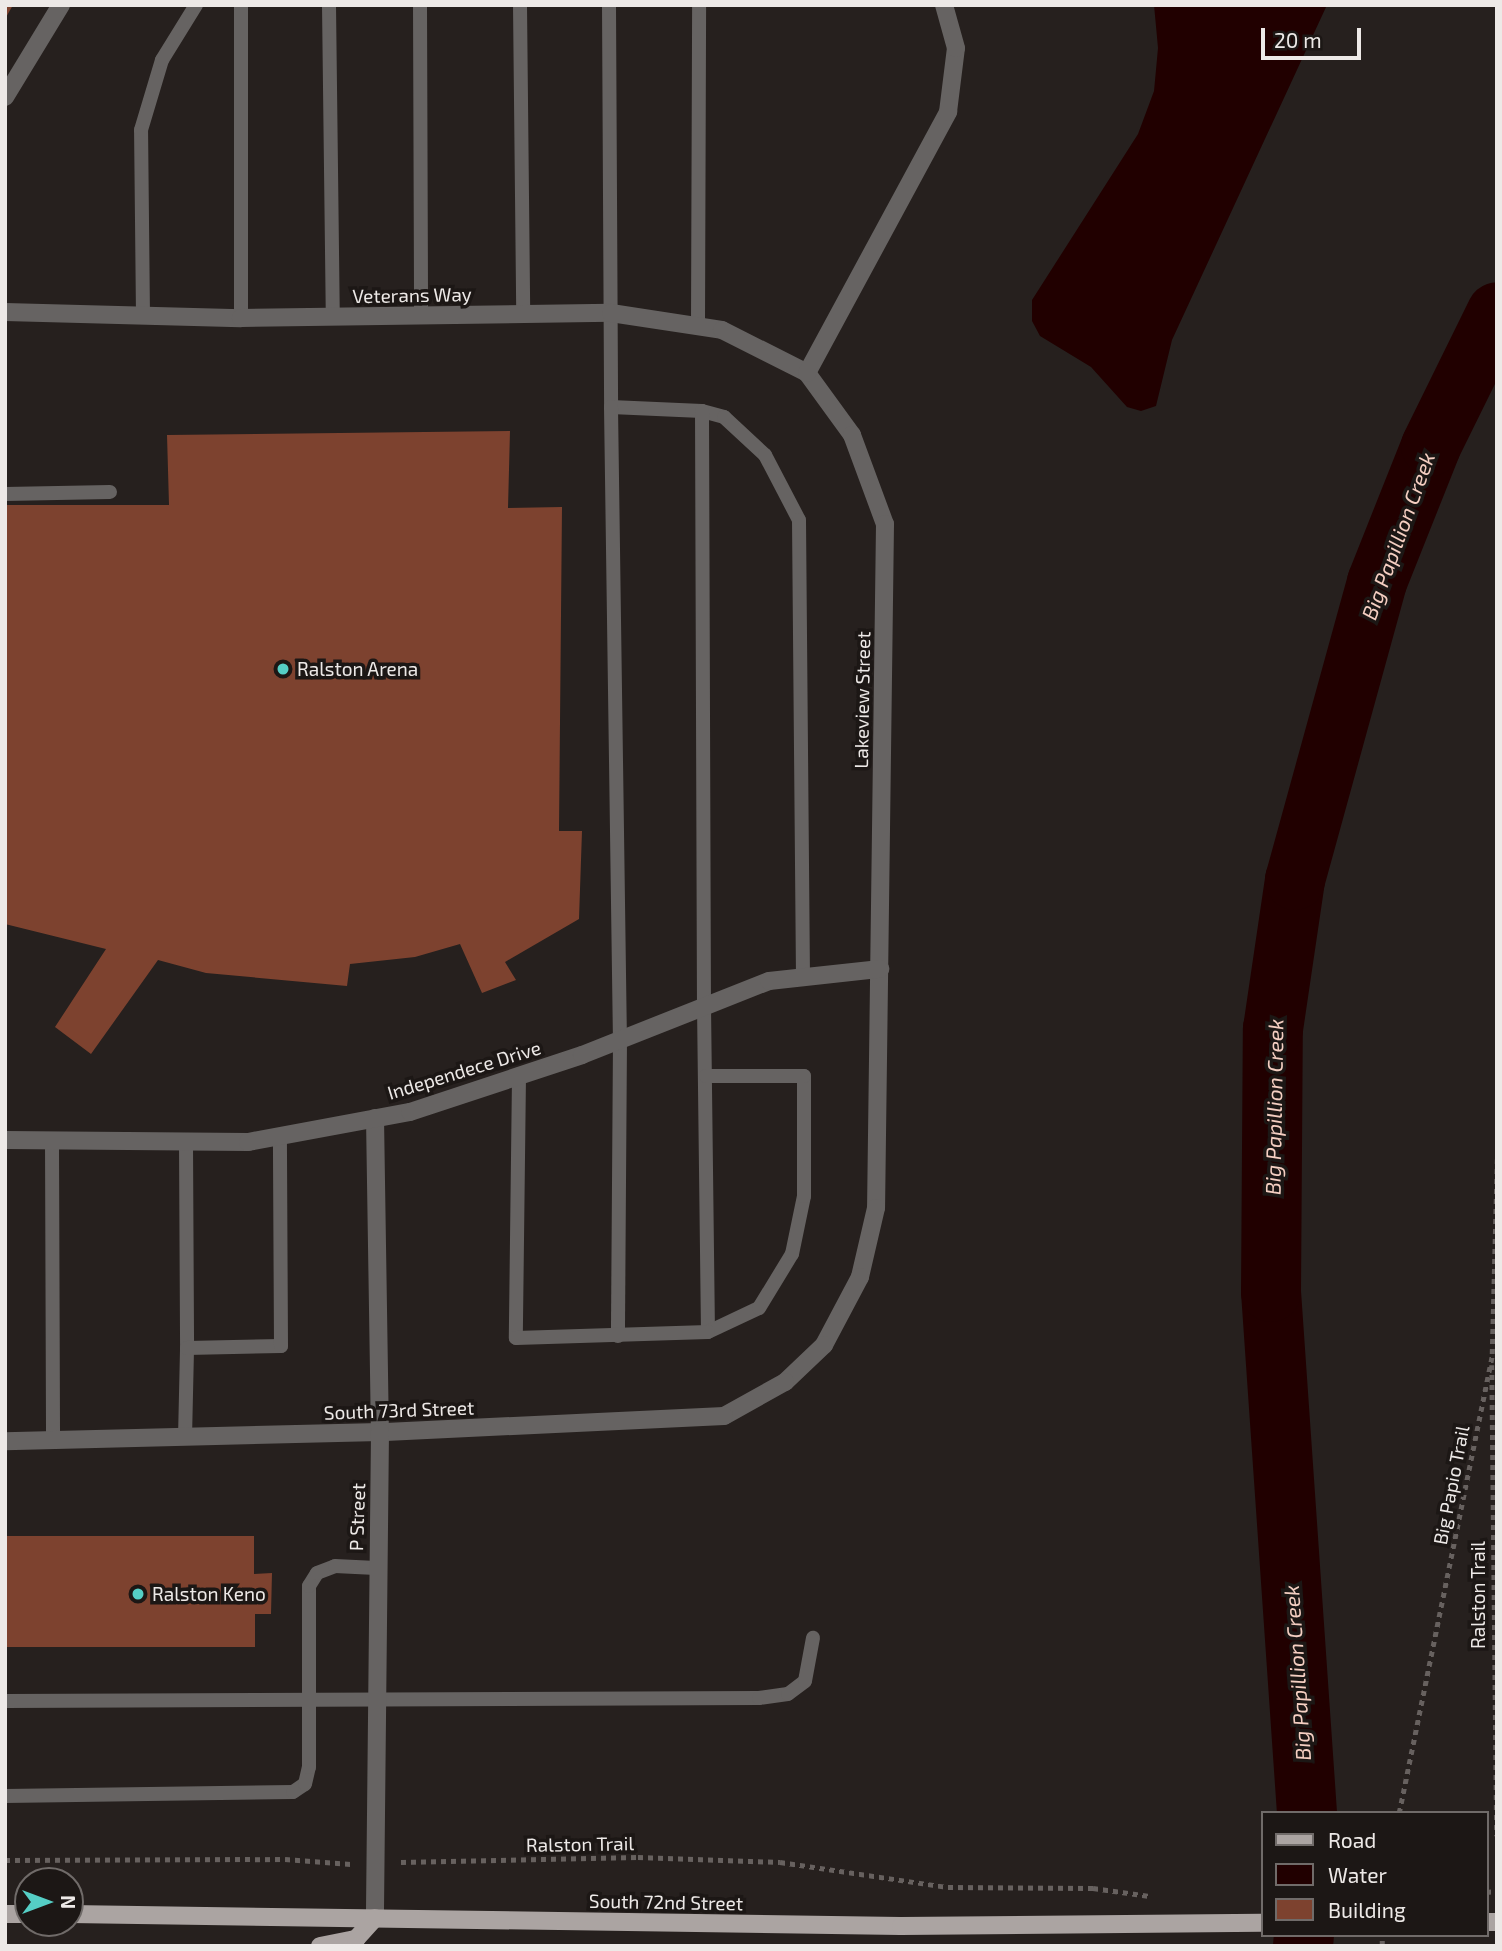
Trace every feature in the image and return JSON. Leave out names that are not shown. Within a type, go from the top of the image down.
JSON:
[{"type":"main road","name":"South 72nd Street","points":[[84,1914],[901,1926],[1260,1923]]},
{"type":"main road","points":[[320,1946],[356,1939],[375,1918]]},
{"type":"street","points":[[5,97],[61,5]]},
{"type":"street","points":[[807,373],[948,111],[956,47],[944,5]]},
{"type":"street","name":"Veterans Way","points":[[5,312],[241,318],[611,313],[698,324],[722,330],[807,373]]},
{"type":"street","name":"Lakeview Street","points":[[785,1382],[824,1345],[860,1277],[876,1208],[885,524],[852,435],[807,373]]},
{"type":"street","name":"Independece Drive","points":[[5,1140],[186,1143],[280,1136],[410,1112],[620,1040],[769,981],[880,969]]},
{"type":"street","name":"P Street","points":[[375,1118],[380,1432],[376,1569],[375,1918]]},
{"type":"street","name":"South 73rd Street","points":[[5,1441],[380,1432],[724,1416],[785,1382]]},
{"type":"lane","points":[[143,316],[141,130],[162,60],[195,5]]},
{"type":"lane","points":[[241,5],[241,318]]},
{"type":"lane","points":[[329,5],[333,317]]},
{"type":"lane","points":[[420,5],[421,316]]},
{"type":"lane","points":[[520,5],[523,315]]},
{"type":"lane","points":[[609,5],[611,407],[620,1040],[618,1336]]},
{"type":"lane","points":[[698,324],[699,5]]},
{"type":"lane","points":[[611,407],[702,411],[724,417],[765,455],[799,520],[803,977]]},
{"type":"lane","points":[[702,411],[708,1332]]},
{"type":"lane","points":[[5,494],[110,492]]},
{"type":"lane","points":[[519,1076],[516,1338],[708,1332],[759,1308],[792,1254],[804,1196],[804,1076],[706,1076]]},
{"type":"lane","points":[[187,1348],[281,1346],[280,1136]]},
{"type":"lane","points":[[52,1142],[53,1440]]},
{"type":"lane","points":[[186,1143],[186,1438]]},
{"type":"lane","points":[[5,1796],[293,1792],[306,1784],[309,1767],[309,1586],[317,1573],[335,1566],[376,1569]]},
{"type":"lane","points":[[5,1701],[759,1698],[788,1694],[806,1681],[813,1638]]},
{"type":"path","name":"Big Papio Trail","points":[[1399,1811],[1492,1354],[1497,1159]]},
{"type":"path","name":"Ralston Trail","points":[[1492,1354],[1493,1809],[1497,1836]]},
{"type":"path","name":"Ralston Trail","points":[[5,1860],[376,1863],[638,1857],[780,1862],[948,1887],[1093,1888],[1153,1896]]},
{"type":"water","points":[[1154,5],[1327,5],[1172,340],[1156,406],[1141,411],[1127,407],[1091,367],[1040,336],[1032,321],[1032,300],[1138,134],[1154,91],[1158,48]]},
{"type":"building","points":[[5,5],[13,5],[5,19]]},
{"type":"building","name":"Ralston Arena","points":[[510,431],[508,508],[562,507],[559,831],[582,831],[579,919],[505,962],[516,980],[482,993],[460,944],[415,957],[350,964],[347,986],[206,973],[158,960],[91,1054],[55,1027],[106,949],[5,924],[5,505],[169,505],[167,435]]},
{"type":"building","name":"Ralston Keno","points":[[5,1536],[254,1536],[254,1574],[272,1573],[271,1614],[255,1614],[255,1647],[5,1647]]},
{"type":"waterway","name":"Big Papillion Creek","points":[[1307,1811],[1271,1292],[1273,1029],[1295,880],[1377,582],[1431,446],[1497,312]]},
{"type":"waterway","name":"Big Papillion Creek","points":[[1303,1946],[1304,1937]]},
{"type":"place","name":"Ralston Arena","points":[[283,669]]},
{"type":"place","name":"Ralston Keno","points":[[138,1594]]}]
